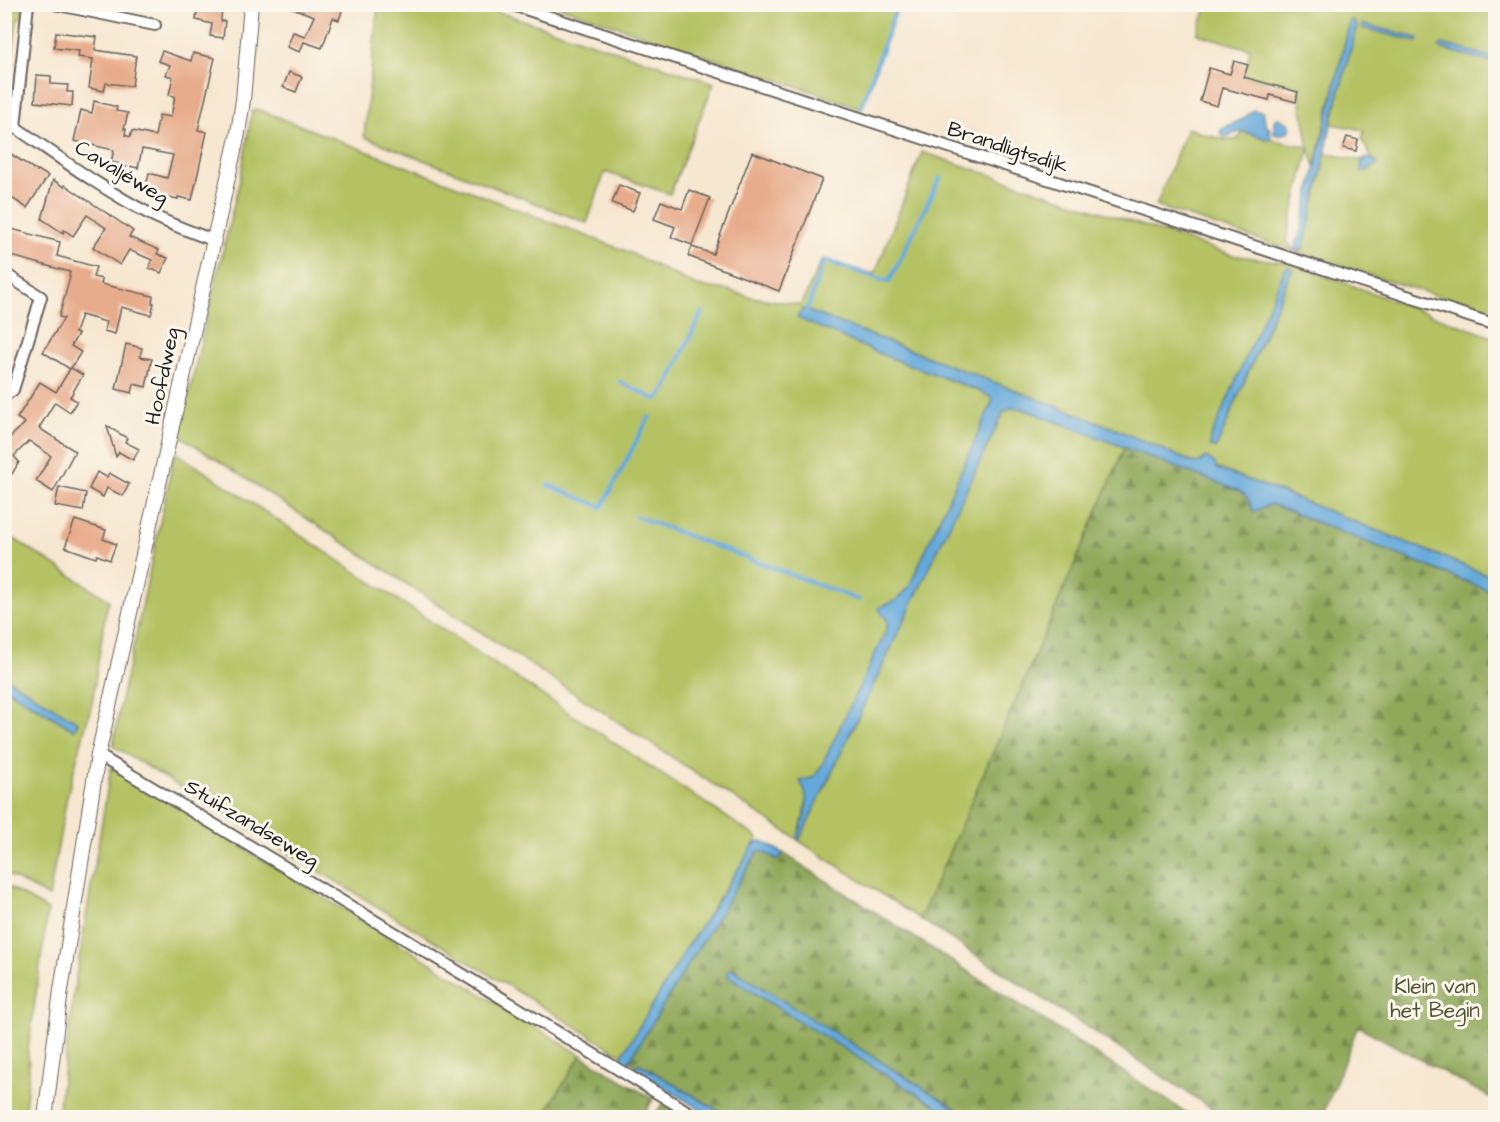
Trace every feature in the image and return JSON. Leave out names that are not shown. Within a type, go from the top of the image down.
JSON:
[{"type":"street","points":[[4,13],[7,4]]},
{"type":"street","name":"Cavaljéweg","points":[[28,4],[10,126],[138,207],[213,240]]},
{"type":"street","points":[[54,4],[154,26]]},
{"type":"street","name":"Hoofdweg","points":[[98,755],[238,133],[251,4]]},
{"type":"street","name":"Brandligtsdijk","points":[[510,4],[1496,325]]},
{"type":"street","points":[[4,273],[41,297],[13,390],[4,396]]},
{"type":"street","points":[[45,1118],[61,990],[98,755]]},
{"type":"street","name":"Stuifzandseweg","points":[[98,755],[698,1118]]},
{"type":"green space","points":[[1364,4],[1495,5],[1495,314],[1296,252],[1156,206],[1187,128],[1227,140],[1238,138],[1242,131],[1263,138],[1309,147],[1298,87],[1244,77],[1250,49],[1197,34],[1207,5],[1354,5],[1353,10],[1362,10]],"holes":[[[1350,21],[1357,26],[1331,124],[1364,130],[1362,140],[1376,166],[1370,167],[1362,162],[1364,159],[1325,153],[1303,249],[1296,251],[1286,241],[1309,148],[1315,167]]]},
{"type":"green space","points":[[378,5],[477,5],[714,83],[670,194],[605,172],[587,223],[364,137]]},
{"type":"green space","points":[[556,5],[896,5],[861,108]]},
{"type":"green space","points":[[13,7],[22,9],[23,16],[17,21],[8,94],[8,100],[13,108],[5,115],[5,38]]},
{"type":"green space","points":[[257,109],[626,251],[697,286],[728,290],[746,296],[801,305],[821,261],[875,274],[922,152],[1231,255],[1291,263],[1495,338],[1495,578],[1276,490],[1200,462],[1194,463],[1111,427],[992,397],[993,401],[909,587],[901,598],[879,608],[887,620],[887,629],[823,763],[816,775],[809,779],[805,813],[797,839],[179,435],[241,175],[252,111]],"holes":[[[1292,270],[1216,448],[1212,447]],[[803,309],[983,378],[976,390],[883,355],[798,318]]]},
{"type":"green space","points":[[1010,408],[1020,408],[1125,447],[920,919],[799,841],[1003,413]]},
{"type":"green space","name":"Klein van het Begin","points":[[1125,447],[1237,490],[1246,494],[1250,501],[1264,507],[1271,504],[1495,593],[1495,1100],[1358,1026],[1322,1117],[1225,1117],[920,919]]},
{"type":"green space","points":[[175,452],[758,838],[686,946],[622,1055],[113,746]]},
{"type":"green space","points":[[5,533],[109,600],[92,703],[67,796],[49,897],[5,873],[4,688],[74,730],[78,723],[5,677]]},
{"type":"green space","points":[[111,767],[581,1055],[543,1117],[57,1118],[76,977]]},
{"type":"green space","points":[[761,850],[778,860],[783,853],[1193,1117],[969,1117],[732,969],[727,971],[728,976],[954,1117],[729,1117],[640,1064],[635,1065],[629,1061],[758,851]]},
{"type":"green space","points":[[5,885],[48,910],[28,1050],[29,1072],[24,1117],[5,1117]]},
{"type":"green space","points":[[581,1055],[653,1099],[643,1117],[543,1117]]},
{"type":"green space","points":[[662,1104],[684,1117],[654,1117]]},
{"type":"water","points":[[1353,20],[1357,26],[1331,124],[1303,250],[1296,251],[1296,241],[1300,234],[1350,21]]},
{"type":"water","points":[[1362,24],[1419,38],[1418,42],[1362,28]]},
{"type":"water","points":[[1442,44],[1495,58],[1495,63],[1439,48]]},
{"type":"water","points":[[1253,110],[1263,112],[1266,125],[1270,129],[1271,140],[1242,131],[1225,137],[1220,133],[1222,128],[1243,119]]},
{"type":"water","points":[[1278,118],[1291,127],[1288,132],[1274,134],[1274,121]]},
{"type":"water","points":[[1366,158],[1378,164],[1362,172],[1361,164]]},
{"type":"water","points":[[1288,266],[1292,269],[1216,448],[1212,447],[1210,439]]},
{"type":"water","points":[[803,309],[1111,427],[1194,463],[1206,457],[1214,462],[1217,469],[1276,490],[1495,578],[1495,593],[1271,504],[1253,512],[1248,499],[1237,490],[1020,408],[1010,408],[1003,413],[799,841],[797,839],[807,803],[800,781],[809,779],[819,771],[887,629],[887,620],[878,608],[895,600],[909,587],[993,400],[977,390],[883,355],[797,318]]},
{"type":"water","points":[[5,677],[78,722],[74,730],[5,688]]},
{"type":"water","points":[[762,841],[783,853],[779,860],[758,851],[629,1061],[623,1063],[622,1055],[687,946],[755,843]]},
{"type":"water","points":[[732,969],[969,1117],[954,1117],[754,993],[728,976],[727,971]]},
{"type":"water","points":[[640,1064],[729,1117],[712,1117],[636,1070],[635,1065]]},
{"type":"building","points":[[198,4],[222,4],[221,21],[225,21],[223,38],[210,36],[212,24],[196,20]]},
{"type":"building","points":[[286,4],[344,4],[339,20],[333,18],[322,48],[304,42],[300,52],[287,47],[293,32],[305,36],[314,16],[286,6]]},
{"type":"building","points":[[56,32],[97,37],[95,50],[136,56],[132,86],[106,83],[104,91],[89,88],[93,59],[78,57],[79,51],[54,48]]},
{"type":"building","points":[[162,51],[191,61],[193,53],[215,58],[198,130],[207,132],[192,200],[145,192],[149,173],[167,178],[173,155],[142,149],[138,168],[111,162],[114,150],[74,141],[81,110],[92,113],[94,101],[117,107],[116,111],[128,113],[124,129],[126,129],[125,135],[130,137],[132,131],[155,136],[159,115],[171,117],[175,96],[169,95],[173,77],[166,75],[170,65],[158,61]]},
{"type":"building","points":[[1234,61],[1248,65],[1244,77],[1298,92],[1296,102],[1270,95],[1269,100],[1222,88],[1217,106],[1200,101],[1209,68],[1230,74]]},
{"type":"building","points":[[289,72],[302,77],[296,92],[283,87]]},
{"type":"building","points":[[37,75],[51,76],[51,84],[68,85],[67,92],[73,92],[72,106],[35,102]]},
{"type":"building","points":[[1347,137],[1358,140],[1356,151],[1343,148]]},
{"type":"building","points":[[752,152],[822,179],[779,291],[688,256],[692,247],[713,254]]},
{"type":"building","points":[[11,154],[48,176],[27,208],[4,193],[4,164]]},
{"type":"building","points":[[53,180],[64,187],[65,185],[133,231],[129,237],[159,250],[157,254],[168,258],[161,273],[149,268],[152,260],[129,250],[120,265],[93,247],[106,228],[87,215],[73,236],[64,230],[63,233],[42,219]]},
{"type":"building","points":[[619,185],[640,193],[633,211],[612,203]]},
{"type":"building","points":[[689,190],[710,198],[692,245],[671,237],[675,227],[654,219],[661,201],[682,209]]},
{"type":"building","points":[[4,227],[60,242],[57,256],[96,267],[93,277],[102,279],[101,284],[153,296],[151,315],[121,307],[115,334],[104,331],[106,322],[81,315],[75,333],[78,334],[71,346],[81,352],[71,368],[83,375],[70,397],[77,401],[70,412],[55,402],[39,428],[75,451],[53,492],[36,481],[51,456],[29,441],[14,456],[19,462],[12,474],[4,469],[4,443],[25,423],[17,418],[40,382],[56,392],[70,369],[43,352],[64,318],[59,317],[70,272],[4,254]]},
{"type":"building","points":[[126,344],[142,348],[140,357],[152,359],[146,387],[134,384],[132,393],[116,389]]},
{"type":"building","points":[[107,426],[127,438],[125,442],[139,449],[133,460],[119,452],[116,457]]},
{"type":"building","points":[[97,472],[107,477],[109,473],[129,484],[123,496],[107,488],[103,497],[89,489]]},
{"type":"building","points":[[59,487],[86,493],[83,511],[55,506]]},
{"type":"building","points":[[75,520],[106,530],[103,539],[116,544],[110,560],[97,555],[96,558],[65,547]]},
{"type":"waterway","points":[[861,108],[898,4]]},
{"type":"waterway","points":[[807,310],[824,260],[889,282],[940,178]]},
{"type":"waterway","points":[[620,382],[655,399],[659,398],[702,312]]},
{"type":"waterway","points":[[548,485],[602,507],[649,417]]},
{"type":"waterway","points":[[635,516],[859,600]]}]
